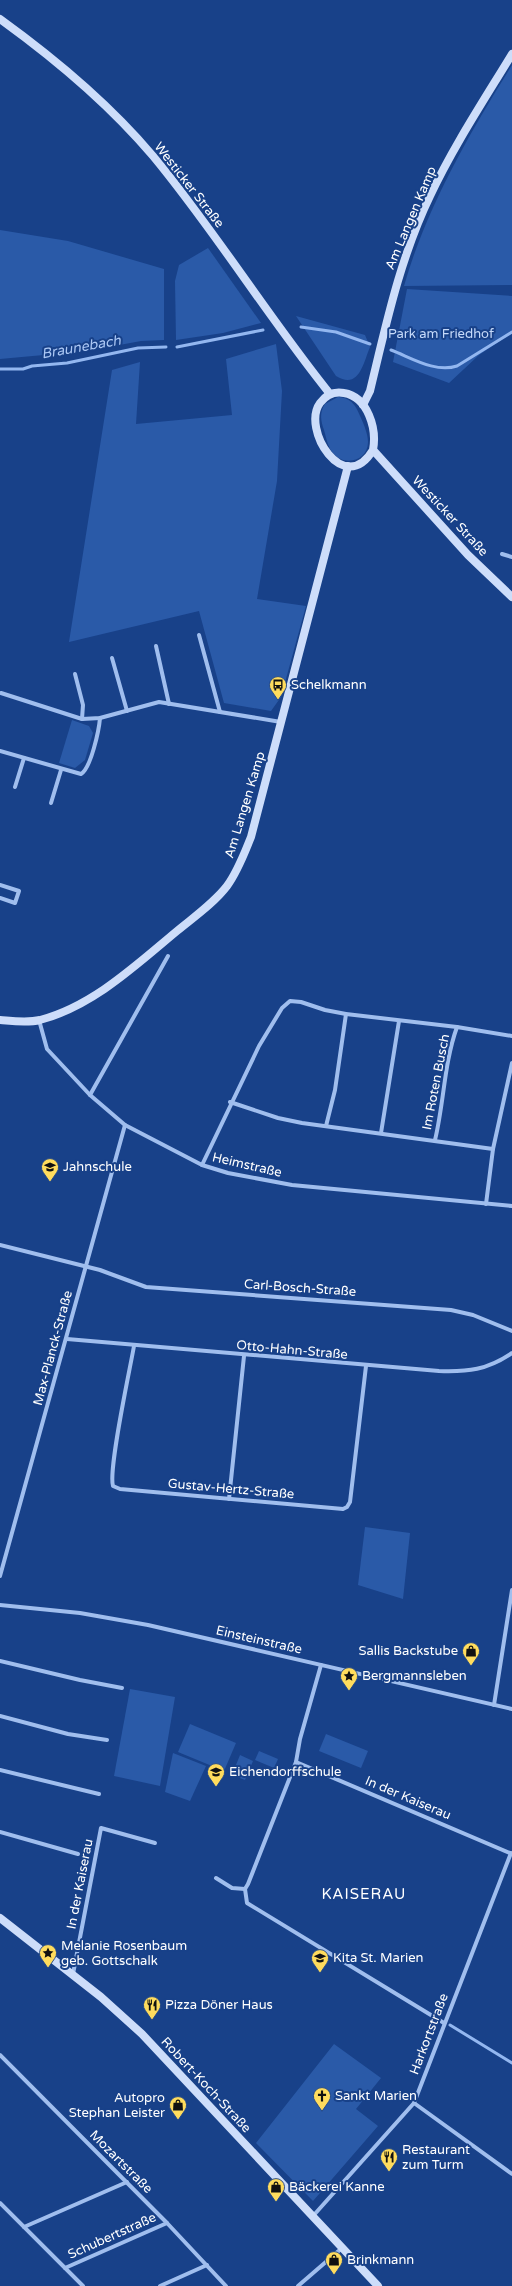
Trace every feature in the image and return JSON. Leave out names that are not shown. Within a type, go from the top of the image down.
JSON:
[{"type":"street","name":"Westicker Straße","points":[[0,19],[36,45],[101,103],[152,156],[330,394]]},
{"type":"street","name":"Am Langen Kamp","points":[[363,404],[370,391],[396,286],[429,197],[451,155],[512,54]]},
{"type":"street","points":[[338,392],[346,393],[363,404],[373,430],[373,450],[368,458],[362,462],[348,466],[336,463],[326,454],[316,424],[315,417],[318,405],[330,394],[338,392]]},
{"type":"street","name":"Westicker Straße","points":[[373,450],[468,555],[512,597]]},
{"type":"street","name":"Am Langen Kamp","points":[[0,1020],[39,1020],[88,999],[109,986],[205,908],[226,887],[242,862],[251,837],[282,722],[348,466]]},
{"type":"street","points":[[502,554],[511,557],[512,550]]},
{"type":"street","points":[[200,635],[220,712]]},
{"type":"street","points":[[156,646],[169,704]]},
{"type":"street","points":[[112,658],[127,711]]},
{"type":"street","points":[[75,674],[83,705],[82,719]]},
{"type":"street","points":[[1,693],[82,719],[100,718],[159,702],[282,722]]},
{"type":"street","points":[[0,751],[77,774],[84,772],[99,730],[100,718]]},
{"type":"street","points":[[15,787],[24,758]]},
{"type":"street","points":[[51,803],[61,770]]},
{"type":"street","points":[[0,885],[20,891],[15,903],[0,898]]},
{"type":"street","points":[[90,1094],[168,956]]},
{"type":"street","name":"Im Roten Busch","points":[[202,1164],[230,1102],[259,1046],[286,1003],[290,1001],[301,1002],[325,1010],[346,1014],[457,1027],[512,1036]]},
{"type":"street","points":[[326,1126],[334,1090],[346,1014]]},
{"type":"street","name":"Heimstraße","points":[[39,1020],[47,1049],[90,1094],[125,1125],[202,1164],[228,1173],[292,1185],[512,1206]]},
{"type":"street","points":[[381,1133],[399,1020]]},
{"type":"street","name":"Im Roten Busch","points":[[435,1140],[441,1116],[450,1045],[457,1027]]},
{"type":"street","points":[[486,1204],[493,1149],[512,1063]]},
{"type":"street","name":"Im Roten Busch","points":[[230,1102],[278,1118],[493,1149]]},
{"type":"street","name":"Max-Planck-Straße","points":[[0,1576],[125,1125]]},
{"type":"street","name":"Carl-Bosch-Straße","points":[[0,1245],[85,1267],[146,1287],[451,1310],[473,1315],[512,1331]]},
{"type":"street","name":"Otto-Hahn-Straße","points":[[67,1338],[244,1356],[366,1366],[467,1372],[485,1368],[512,1353]]},
{"type":"street","name":"Gustav-Hertz-Straße","points":[[134,1346],[115,1459],[112,1481],[113,1486],[120,1489],[343,1509],[348,1507],[350,1502],[366,1366]]},
{"type":"street","points":[[229,1499],[244,1356]]},
{"type":"street","points":[[494,1705],[512,1590]]},
{"type":"street","name":"Einsteinstraße","points":[[0,1604],[80,1613],[148,1625],[512,1709]]},
{"type":"street","points":[[0,1661],[80,1680],[122,1688]]},
{"type":"street","points":[[321,1665],[300,1739],[296,1762],[245,1889],[247,1903],[444,2023]]},
{"type":"street","points":[[0,1716],[68,1734],[107,1740]]},
{"type":"street","name":"In der Kaiserau","points":[[296,1762],[512,1853]]},
{"type":"street","points":[[0,1770],[99,1794]]},
{"type":"street","name":"In der Kaiserau","points":[[73,1974],[101,1828],[155,1842]]},
{"type":"street","points":[[0,1832],[78,1854]]},
{"type":"street","name":"Harkortstraße","points":[[313,2217],[414,2103],[444,2023],[512,1853]]},
{"type":"street","points":[[216,1878],[232,1888],[245,1889]]},
{"type":"street","name":"Robert-Koch-Straße","points":[[0,1918],[73,1974],[142,2034],[378,2286]]},
{"type":"street","name":"Mozartstraße","points":[[0,2055],[127,2182],[226,2286]]},
{"type":"street","points":[[414,2103],[512,2174]]},
{"type":"street","points":[[24,2227],[127,2182]]},
{"type":"street","points":[[0,2203],[83,2286]]},
{"type":"street","name":"Schubertstraße","points":[[64,2268],[167,2223]]},
{"type":"street","points":[[298,2286],[342,2248]]},
{"type":"street","points":[[160,2286],[207,2265]]},
{"type":"green space","points":[[512,65],[512,285],[404,286],[424,228],[450,172]]},
{"type":"green space","points":[[0,230],[68,241],[164,269],[164,340],[141,341],[87,351],[0,359]]},
{"type":"green space","points":[[208,248],[261,323],[223,333],[176,340],[175,281],[179,265]]},
{"type":"green space","name":"Park am Friedhof","points":[[407,289],[512,296],[512,333],[479,355],[449,383],[393,362]]},
{"type":"green space","points":[[296,316],[365,335],[370,347],[359,373],[350,380],[336,376]]},
{"type":"green space","points":[[276,344],[282,391],[277,481],[257,599],[306,606],[281,697],[271,711],[224,703],[199,611],[69,642],[112,370],[140,362],[136,424],[232,415],[226,359]]},
{"type":"green space","points":[[338,397],[347,399],[353,403],[367,433],[367,449],[360,458],[355,460],[343,460],[331,451],[322,423],[321,414],[323,407],[325,404]]},
{"type":"green space","points":[[72,720],[89,726],[93,733],[85,760],[75,768],[59,763]]},
{"type":"green space","points":[[365,1527],[410,1533],[403,1599],[358,1585]]},
{"type":"green space","points":[[130,1689],[175,1697],[160,1786],[114,1776]]},
{"type":"green space","points":[[190,1724],[236,1743],[224,1771],[178,1752]]},
{"type":"green space","points":[[326,1734],[368,1751],[361,1768],[319,1751]]},
{"type":"green space","points":[[259,1751],[278,1759],[274,1768],[255,1760]]},
{"type":"green space","points":[[173,1753],[206,1766],[190,1801],[165,1792]]},
{"type":"green space","points":[[240,1755],[253,1761],[245,1780],[232,1775]]},
{"type":"green space","points":[[334,2044],[381,2078],[356,2109],[378,2126],[313,2201],[256,2143]]},
{"type":"waterway","name":"Braunebach","points":[[301,327],[336,332],[370,344]]},
{"type":"waterway","name":"Braunebach","points":[[177,347],[263,330]]},
{"type":"waterway","name":"Braunebach","points":[[391,350],[424,364],[440,368],[449,368],[457,366],[512,332]]},
{"type":"waterway","name":"Braunebach","points":[[0,369],[23,369],[32,366],[67,363],[138,348],[166,347]]},
{"type":"waterway","points":[[450,2025],[512,2063]]},
{"type":"place","name":"Schelkmann","points":[[278,700]]},
{"type":"place","name":"Jahnschule","points":[[50,1182]]},
{"type":"place","name":"Sallis Backstube","points":[[471,1666]]},
{"type":"place","name":"Bergmannsleben","points":[[349,1691]]},
{"type":"place","name":"Eichendorffschule","points":[[216,1787]]},
{"type":"place","name":"Melanie Rosenbaum geb. Gottschalk","points":[[48,1968]]},
{"type":"place","name":"Kita St. Marien","points":[[320,1973]]},
{"type":"place","name":"Pizza Döner Haus","points":[[152,2020]]},
{"type":"place","name":"Sankt Marien","points":[[322,2111]]},
{"type":"place","name":"Autopro Stephan Leister","points":[[178,2120]]},
{"type":"place","name":"Restaurant zum Turm","points":[[389,2172]]},
{"type":"place","name":"Bäckerei Kanne","points":[[276,2202]]},
{"type":"place","name":"Brinkmann","points":[[334,2275]]},
{"type":"district","name":"KAISERAU","points":[[364,1894]]}]
